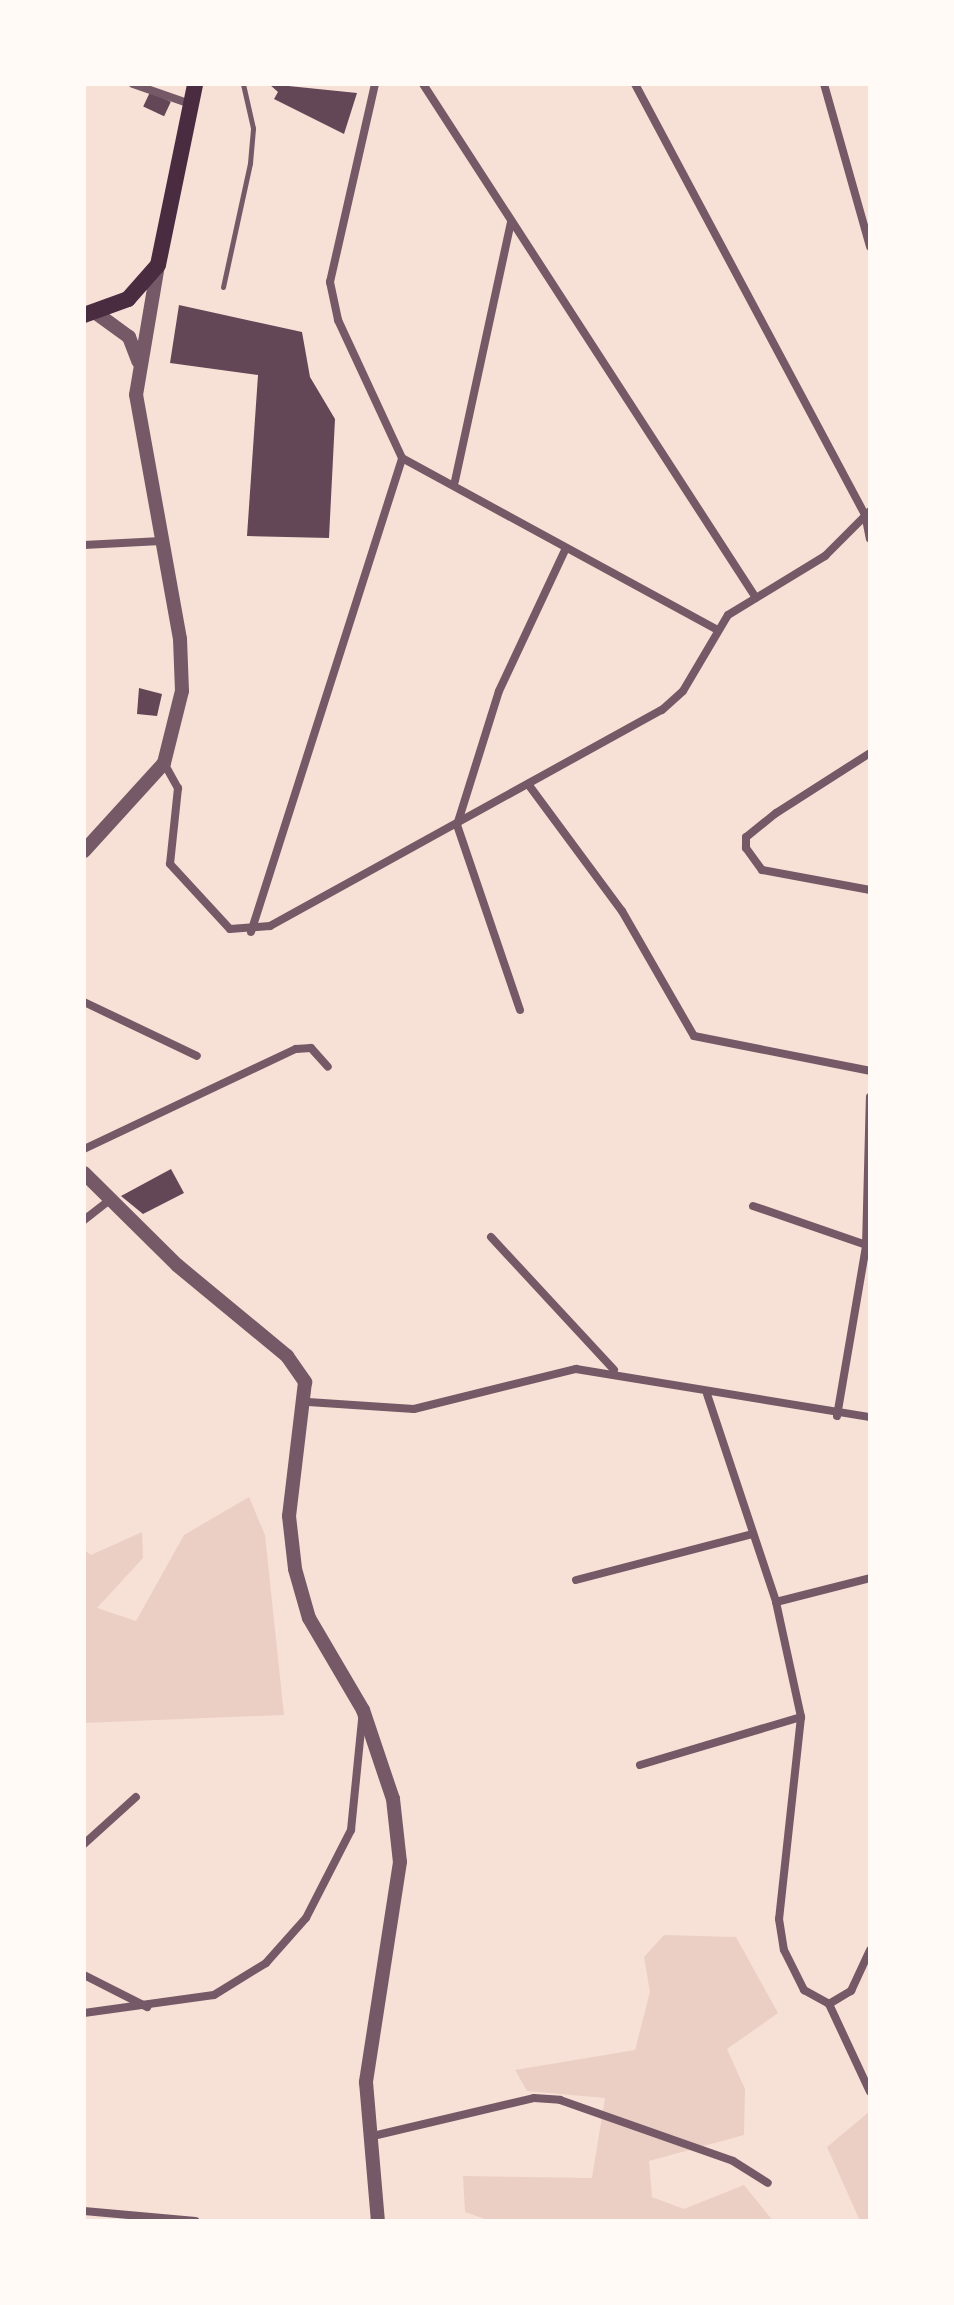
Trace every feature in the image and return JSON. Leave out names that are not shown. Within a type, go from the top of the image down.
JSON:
[{"type":"main road","points":[[90,314],[128,299],[158,265],[195,84]]},
{"type":"street","points":[[133,84],[190,104]]},
{"type":"street","points":[[375,84],[330,282],[338,320],[402,458],[455,481],[565,550],[717,630]]},
{"type":"street","points":[[423,84],[756,598]]},
{"type":"street","points":[[635,84],[868,512],[870,539]]},
{"type":"street","points":[[824,84],[870,247]]},
{"type":"street","points":[[455,481],[511,221]]},
{"type":"street","points":[[84,851],[164,763],[182,691],[161,541],[139,427],[139,369],[158,265]]},
{"type":"street","points":[[90,314],[129,337],[139,369]]},
{"type":"street","points":[[251,932],[402,458]]},
{"type":"street","points":[[164,763],[178,788],[170,864],[230,929],[251,932],[457,825],[662,710],[683,691],[717,630],[756,598],[825,556],[868,512]]},
{"type":"street","points":[[84,545],[161,541]]},
{"type":"street","points":[[520,1010],[457,825],[499,691],[565,550]]},
{"type":"street","points":[[870,753],[776,813],[746,837],[746,848],[762,870],[870,890]]},
{"type":"street","points":[[528,784],[650,954],[679,1021],[694,1036],[870,1071]]},
{"type":"street","points":[[84,1002],[197,1056]]},
{"type":"street","points":[[84,1149],[296,1049],[311,1048],[328,1067]]},
{"type":"street","points":[[837,1416],[868,1246],[870,1097]]},
{"type":"street","points":[[84,1173],[177,1265],[287,1356],[305,1382],[308,1402],[289,1516],[295,1569],[309,1618],[363,1710],[393,1799],[400,1862],[368,2053],[378,2221]]},
{"type":"street","points":[[84,1220],[111,1198]]},
{"type":"street","points":[[753,1206],[868,1246]]},
{"type":"street","points":[[491,1237],[614,1371]]},
{"type":"street","points":[[308,1402],[414,1409],[542,1374],[614,1371],[707,1394],[837,1416],[870,1417]]},
{"type":"street","points":[[707,1394],[776,1602],[801,1717],[779,1919],[784,1950],[804,1990],[829,2004],[870,2092]]},
{"type":"street","points":[[576,1580],[752,1534]]},
{"type":"street","points":[[776,1602],[870,1578]]},
{"type":"street","points":[[84,2013],[147,2007],[214,1995],[266,1963],[306,1918],[351,1830],[363,1710]]},
{"type":"street","points":[[640,1765],[801,1717]]},
{"type":"street","points":[[84,1844],[136,1797]]},
{"type":"street","points":[[829,2004],[851,1991],[870,1950]]},
{"type":"street","points":[[84,1975],[147,2007]]},
{"type":"street","points":[[373,2136],[534,2098],[560,2100],[720,2156],[768,2183]]},
{"type":"street","points":[[84,2211],[196,2221]]},
{"type":"lane","points":[[223,287],[250,163],[253,128],[243,84]]},
{"type":"shaded area","points":[[249,1497],[265,1535],[284,1715],[84,1723],[84,1550],[91,1555],[142,1532],[143,1558],[97,1608],[136,1621],[184,1535]]},
{"type":"shaded area","points":[[664,1935],[736,1937],[778,2013],[727,2049],[745,2089],[744,2135],[649,2161],[652,2197],[684,2209],[744,2185],[773,2221],[491,2221],[465,2212],[463,2176],[592,2178],[605,2098],[527,2091],[515,2070],[635,2050],[650,1992],[644,1957]]},
{"type":"shaded area","points":[[870,2111],[870,2221],[860,2221],[827,2147]]},
{"type":"building","points":[[269,84],[357,93],[344,134],[274,99],[278,92]]},
{"type":"building","points":[[150,92],[171,102],[164,116],[143,107]]},
{"type":"building","points":[[179,305],[302,332],[310,377],[335,419],[329,538],[247,536],[258,375],[170,363]]},
{"type":"building","points":[[139,688],[162,694],[157,716],[137,714]]},
{"type":"building","points":[[171,1169],[184,1193],[143,1214],[121,1196]]}]
